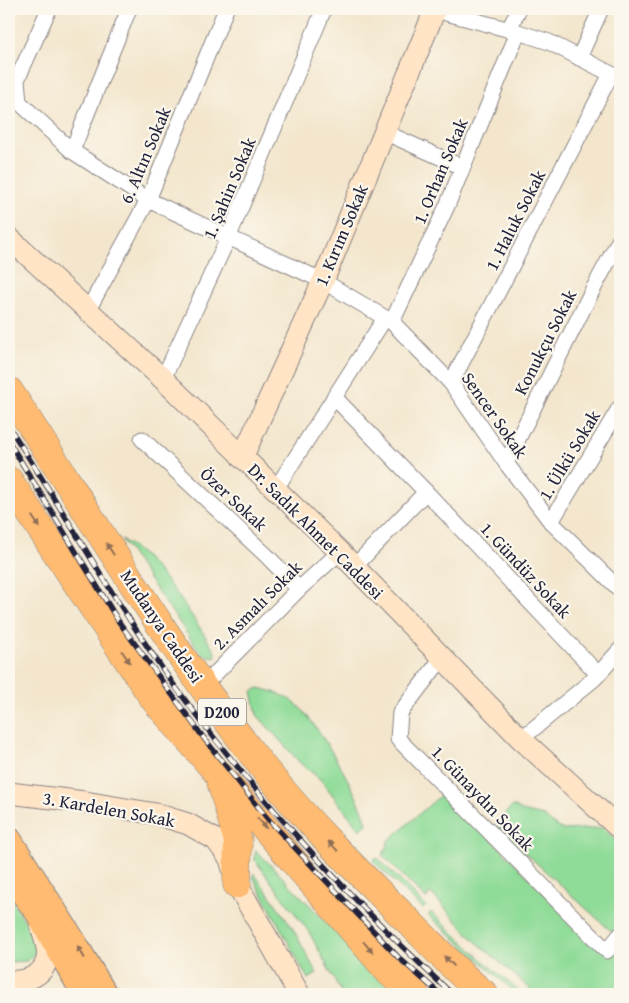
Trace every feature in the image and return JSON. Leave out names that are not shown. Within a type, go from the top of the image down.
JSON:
[{"type":"highway","name":"Mudanya Caddesi","points":[[9,391],[126,574],[203,686],[265,770],[309,821],[362,876],[484,994]]},
{"type":"highway","name":"D200","points":[[9,481],[154,699],[390,973],[415,994]]},
{"type":"highway","points":[[219,773],[238,841],[237,884]]},
{"type":"main road","name":"1. Kırım Sokak","points":[[242,458],[323,281],[434,9]]},
{"type":"main road","name":"Dr. Sadık Ahmet Caddesi","points":[[9,238],[163,379],[347,560],[521,739],[620,828]]},
{"type":"main road","name":"3. Kardelen Sokak","points":[[9,793],[85,802],[156,814],[188,824],[216,840],[230,859],[237,884],[299,994]]},
{"type":"main road","points":[[9,840],[105,994]]},
{"type":"main road","points":[[9,875],[37,912],[84,994]]},
{"type":"main road","points":[[9,980],[18,981],[34,978],[43,970],[47,958],[47,949],[37,912]]},
{"type":"main road","points":[[9,988],[25,994]]},
{"type":"street","name":"Sencer Sokak","points":[[49,9],[17,80],[19,102],[72,151],[148,200],[323,281],[388,320],[451,383],[506,463],[550,522],[620,588]]},
{"type":"street","points":[[72,151],[129,9]]},
{"type":"street","name":"6. Altın Sokak","points":[[88,310],[148,200],[226,9]]},
{"type":"street","name":"1. Şahin Sokak","points":[[163,379],[229,236],[324,9]]},
{"type":"street","points":[[434,9],[549,42],[616,77]]},
{"type":"street","name":"1. Orhan Sokak","points":[[275,490],[334,397],[388,320],[447,206],[514,31],[519,9]]},
{"type":"street","points":[[579,58],[601,9]]},
{"type":"street","name":"1. Haluk Sokak","points":[[451,383],[616,77]]},
{"type":"street","points":[[384,132],[462,167]]},
{"type":"street","name":"Konukçu Sokak","points":[[506,463],[620,239]]},
{"type":"street","name":"1. Gündüz Sokak","points":[[334,397],[598,674]]},
{"type":"street","name":"1. Ülkü Sokak","points":[[550,522],[620,407]]},
{"type":"street","name":"Özer Sokak","points":[[142,438],[267,556],[299,589]]},
{"type":"street","points":[[347,560],[426,492]]},
{"type":"street","name":"2. Asmalı Sokak","points":[[203,686],[299,589],[347,560]]},
{"type":"street","points":[[521,739],[598,674],[620,650]]},
{"type":"street","name":"1. Günaydın Sokak","points":[[442,658],[400,714],[398,739],[607,951],[620,935]]},
{"type":"green space","points":[[121,539],[149,561],[161,574],[195,620],[214,650],[216,657],[202,655]]},
{"type":"green space","points":[[259,688],[279,694],[293,702],[305,713],[315,727],[357,797],[367,824],[360,830],[320,779],[301,764],[257,715],[252,691]]},
{"type":"green space","points":[[442,794],[491,839],[593,943],[620,942],[620,994],[536,994],[473,939],[431,893],[426,899],[382,855],[388,846],[387,842]]},
{"type":"green space","points":[[513,806],[522,811],[544,816],[557,827],[564,830],[603,828],[620,844],[620,923],[613,933],[497,827],[504,815]]},
{"type":"green space","points":[[256,850],[396,994],[342,994],[309,932],[254,859]]},
{"type":"green space","points":[[374,858],[379,859],[426,906],[423,909],[373,861]]},
{"type":"green space","points":[[254,873],[292,927],[317,974],[308,979],[253,877]]},
{"type":"green space","points":[[9,894],[34,934],[36,952],[27,961],[9,962]]},
{"type":"green space","points":[[431,912],[487,964],[523,994],[517,994],[428,915]]},
{"type":"railway","points":[[9,427],[131,622],[205,727],[271,807],[341,884],[377,922],[452,994]]},
{"type":"railway","points":[[9,442],[119,622],[203,737],[267,818],[398,957],[440,994]]}]
